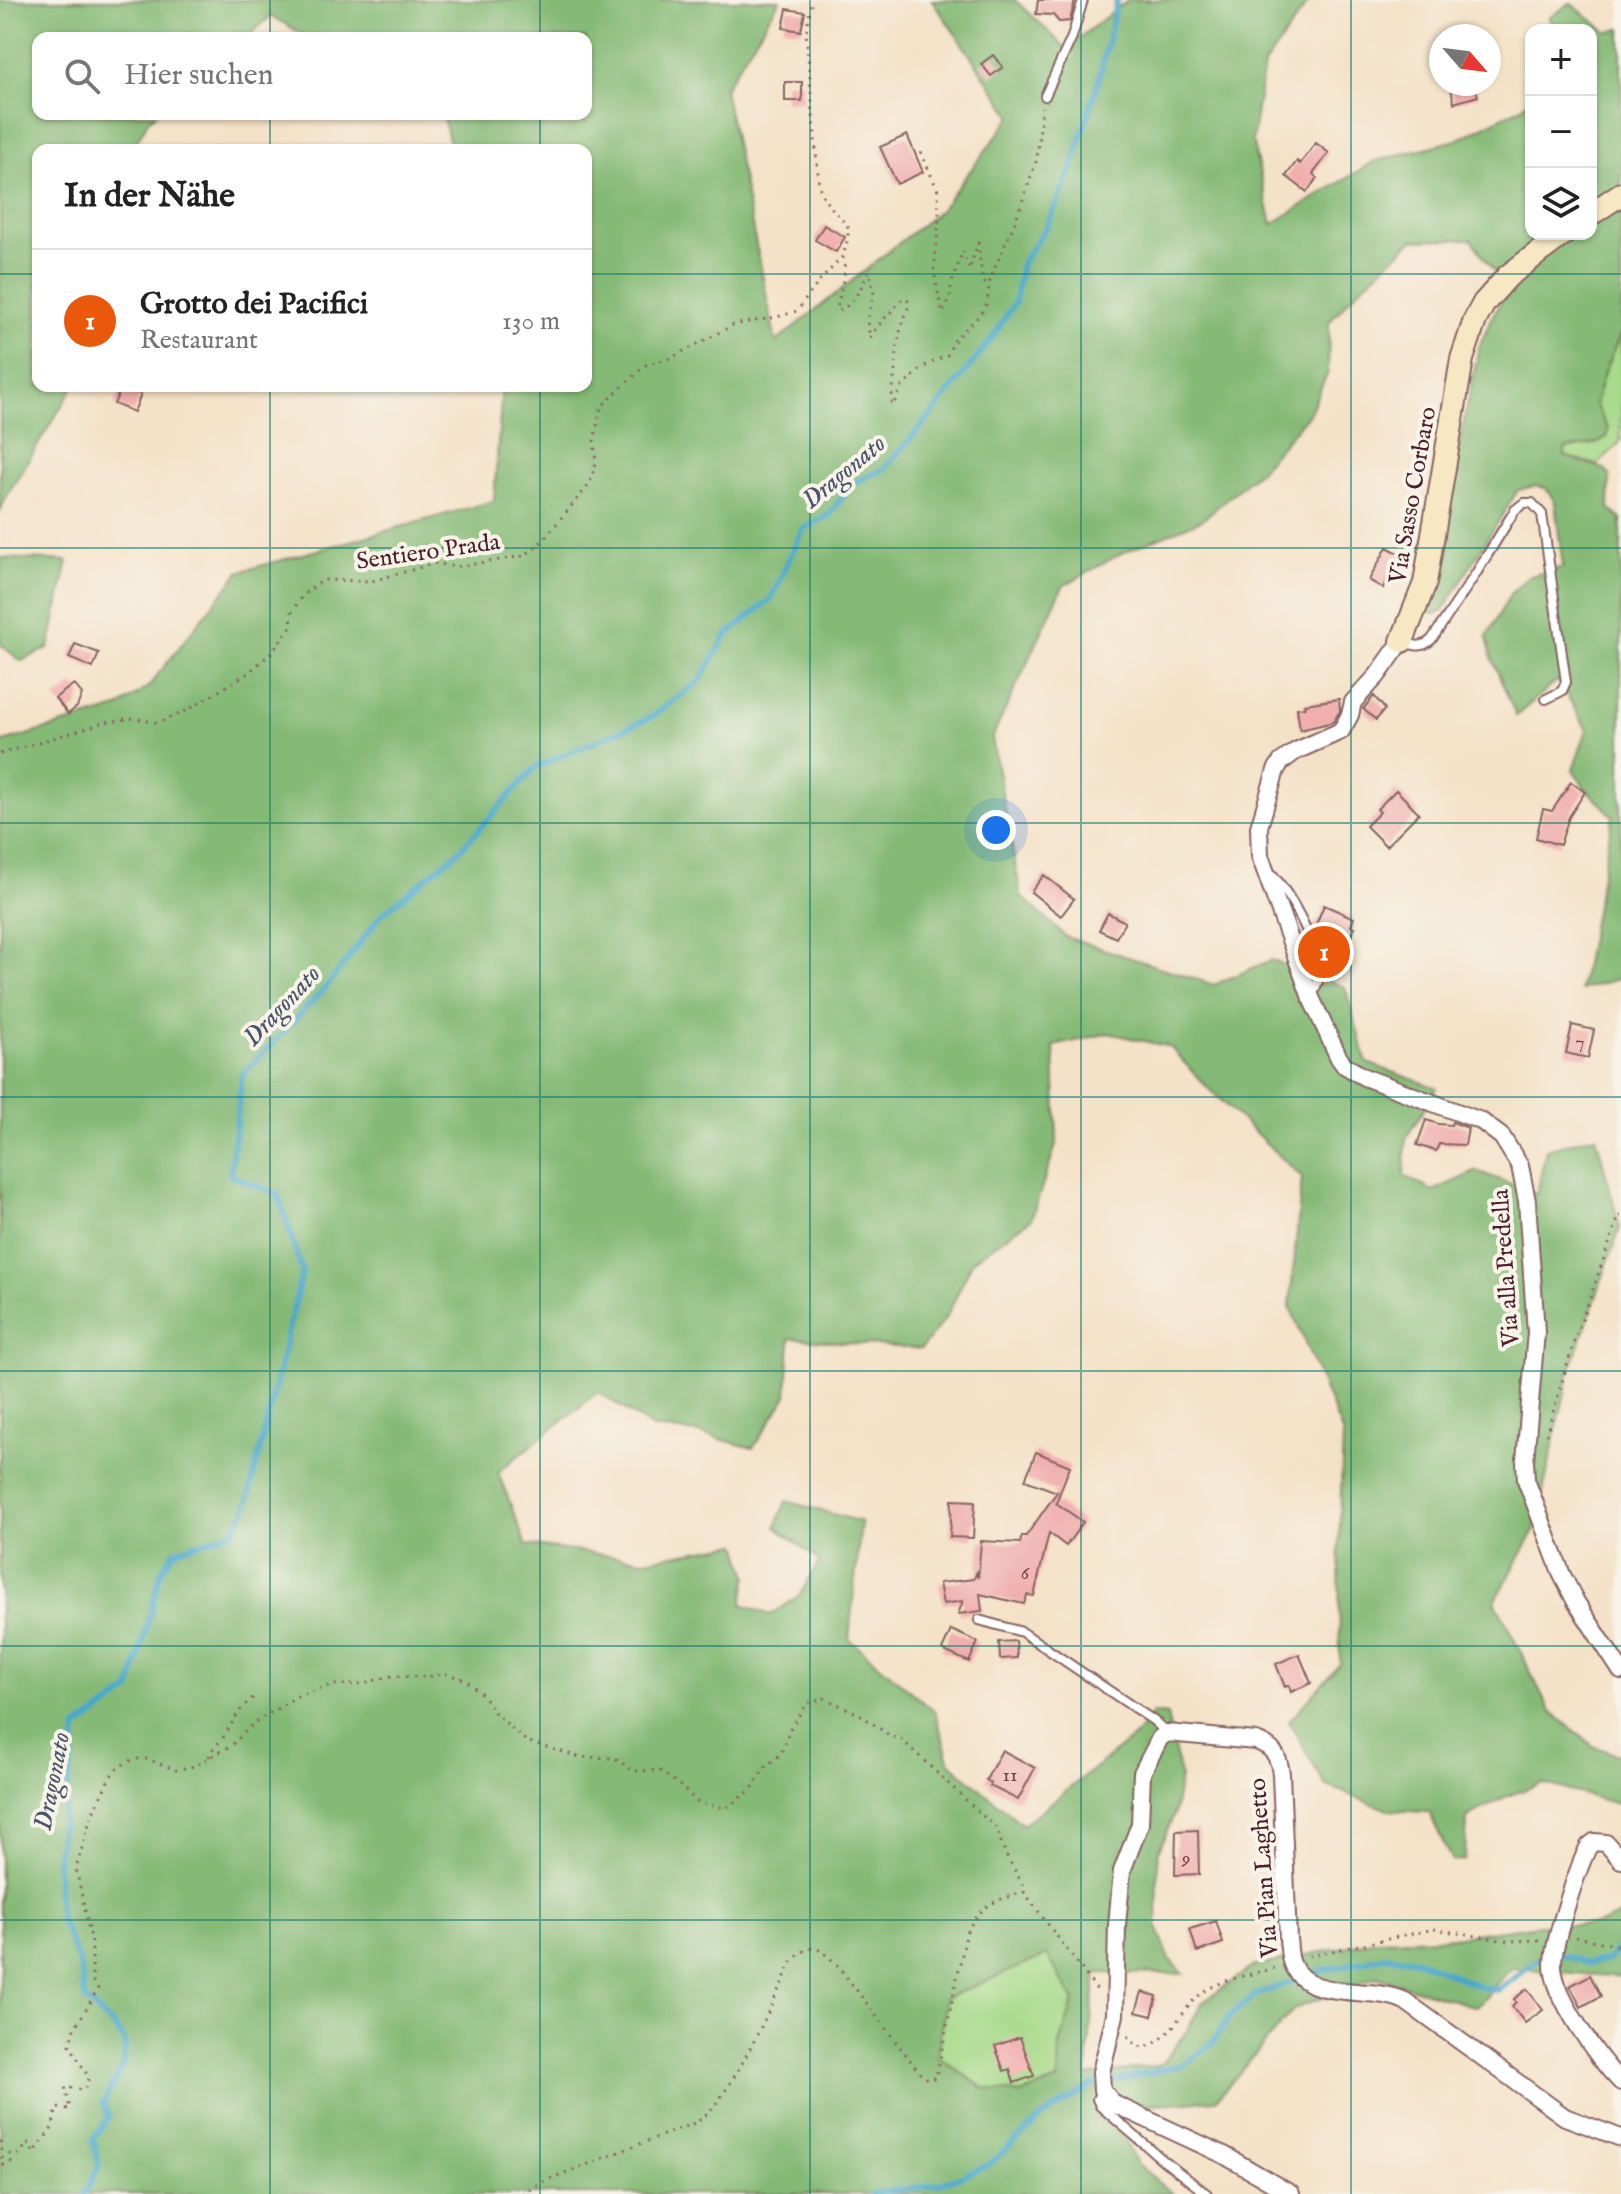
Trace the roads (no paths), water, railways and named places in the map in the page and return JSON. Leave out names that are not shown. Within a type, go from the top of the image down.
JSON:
[{"type":"street","points":[[1597,210],[1621,194]]},
{"type":"street","name":"Via Sasso Corbaro","points":[[1402,641],[1425,583],[1462,359],[1471,329],[1484,303],[1496,288],[1555,240]]},
{"type":"street","name":"Via alla Predella","points":[[1402,641],[1377,676],[1353,702],[1341,731],[1288,756],[1276,770],[1259,827],[1258,847],[1311,998],[1344,1065],[1364,1077],[1481,1121],[1502,1137],[1520,1166],[1527,1201],[1536,1332],[1526,1480],[1562,1575],[1621,1671]]},
{"type":"street","points":[[1167,1733],[1160,1738],[1142,1773],[1140,1824],[1122,1871],[1115,2015],[1101,2072],[1102,2090],[1114,2104],[1224,2155],[1291,2194]]},
{"type":"street","name":"Via Pian Laghetto","points":[[1167,1733],[1256,1741],[1276,1754],[1281,1774],[1288,1939],[1293,1966],[1307,1982],[1320,1988],[1380,1993],[1405,2001],[1565,2117],[1621,2138]]},
{"type":"street","points":[[1621,1860],[1606,1843],[1594,1842],[1589,1846],[1552,1962],[1561,1997],[1603,2061],[1621,2082]]},
{"type":"lane","points":[[1045,96],[1072,37],[1083,0]]},
{"type":"lane","points":[[1402,641],[1417,647],[1432,639],[1515,510],[1524,503],[1532,503],[1542,514],[1566,682],[1562,691],[1546,699]]},
{"type":"lane","points":[[979,1620],[1022,1632],[1154,1721],[1167,1733]]},
{"type":"lane","points":[[1102,2090],[1097,2099],[1100,2106],[1207,2194]]},
{"type":"waterway","name":"Dragonato","points":[[84,2194],[99,2167],[93,2139],[109,2116],[103,2103],[123,2066],[125,2043],[116,2029],[85,1999],[80,1965],[59,1916],[57,1855],[77,1728],[130,1690],[161,1572],[174,1551],[232,1532],[246,1509],[302,1272],[278,1194],[230,1175],[242,1075],[329,984],[381,915],[459,851],[536,767],[652,717],[700,681],[726,636],[771,599],[803,529],[829,515],[852,484],[884,469],[937,408],[993,337],[1015,302],[1021,264],[1047,226],[1071,171],[1099,78],[1117,0]]},
{"type":"waterway","points":[[872,2194],[940,2184],[989,2165],[1041,2118],[1091,2086],[1182,2065],[1211,2045],[1230,2016],[1255,1995],[1325,1970],[1386,1956],[1417,1960],[1483,1988],[1499,1990],[1538,1959],[1558,1954],[1587,1963],[1607,1961],[1621,1944]]},
{"type":"place","name":"Grotto dei Pacifici","points":[[1324,952]]}]
